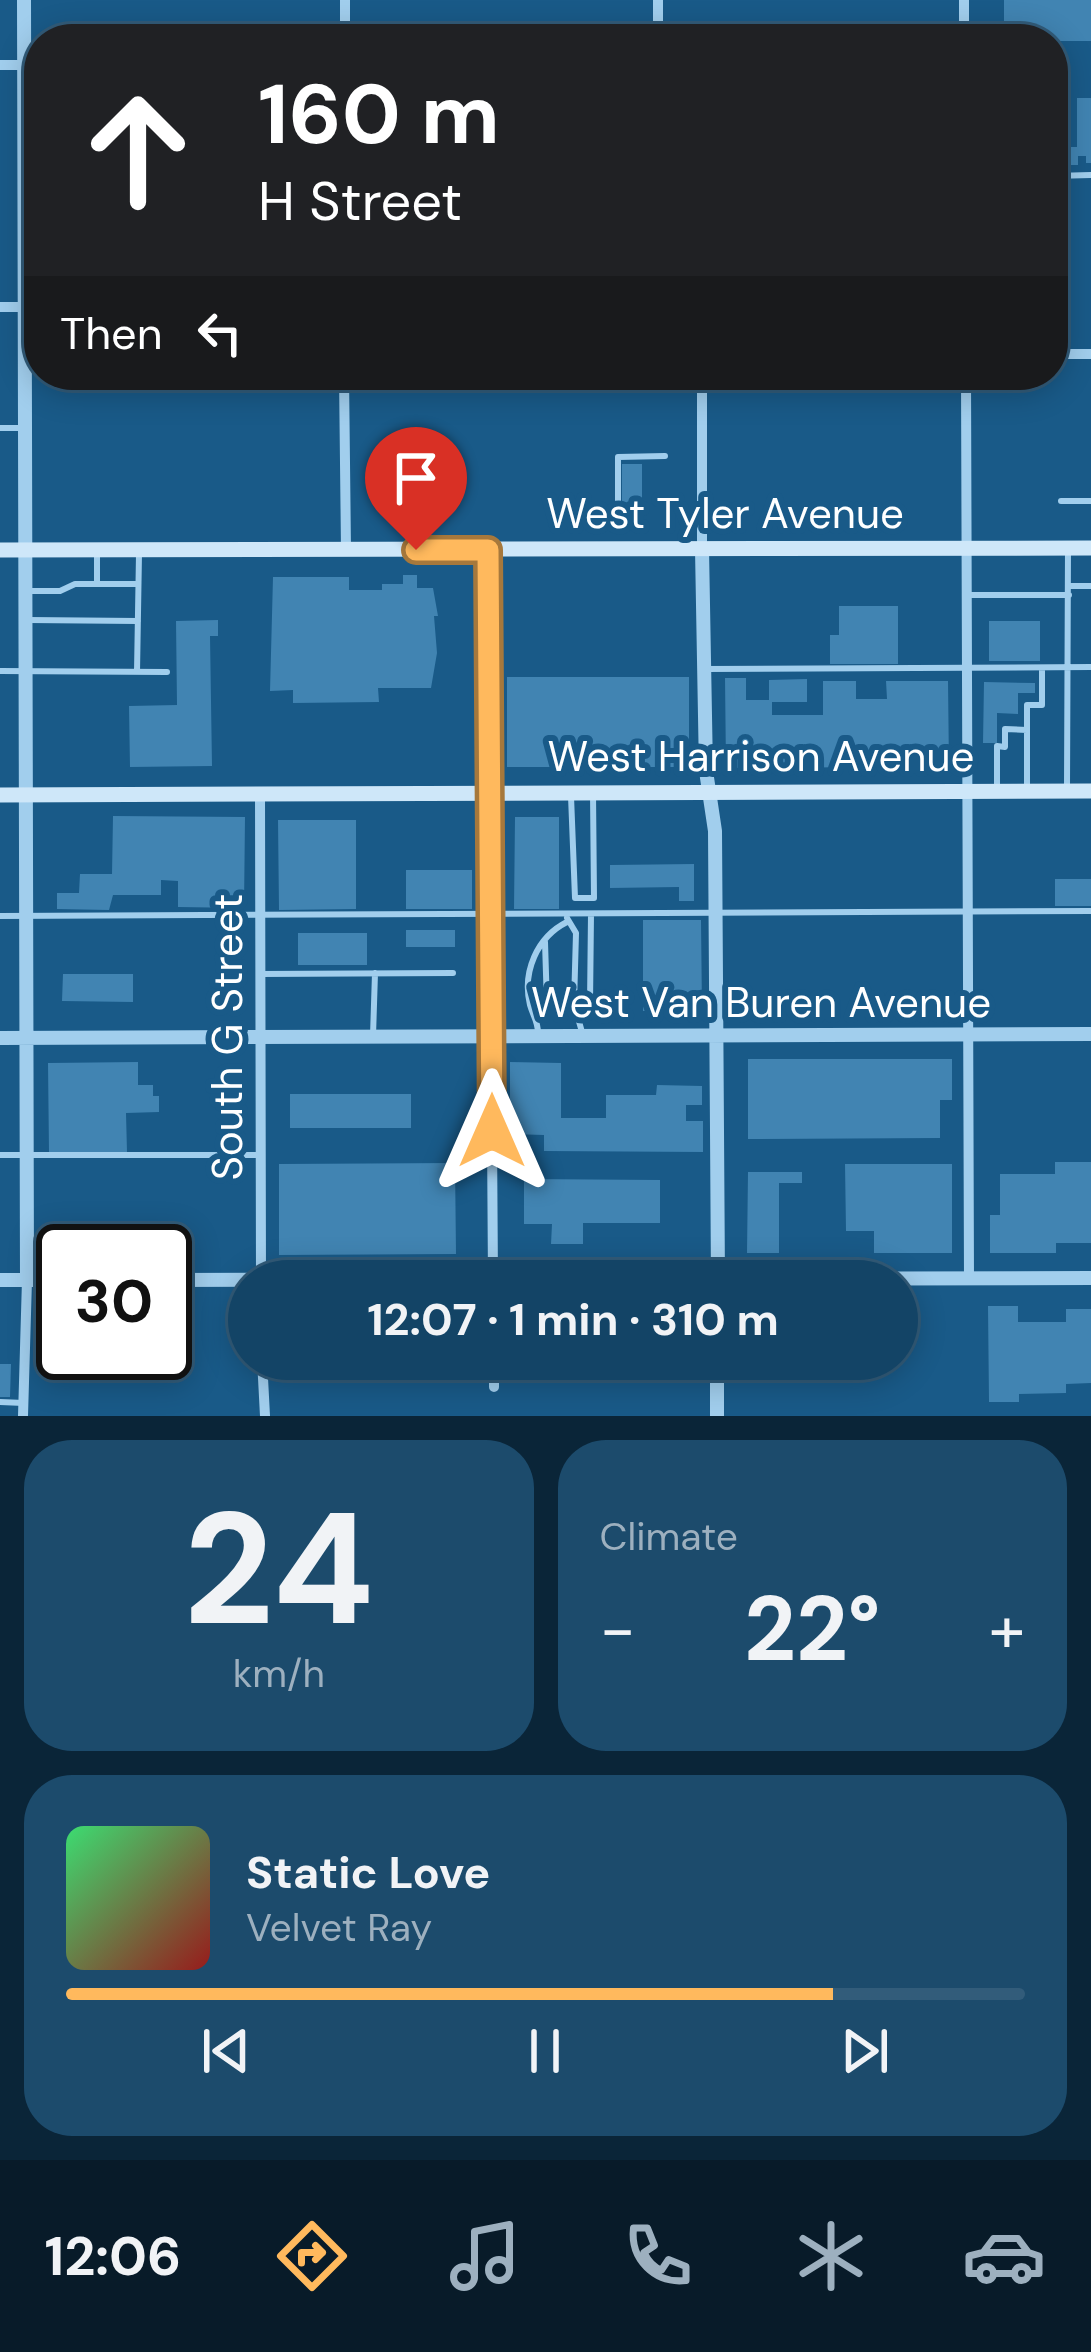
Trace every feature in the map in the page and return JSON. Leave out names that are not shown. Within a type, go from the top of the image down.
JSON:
[{"type":"main road","name":"West Tyler Avenue","points":[[0,550],[1091,548]]},
{"type":"main road","name":"West Harrison Avenue","points":[[0,794],[1091,791]]},
{"type":"street","points":[[23,1409],[28,1038],[24,550],[31,390]]},
{"type":"street","points":[[344,390],[346,550]]},
{"type":"street","points":[[702,390],[706,771],[716,913],[718,1260]]},
{"type":"street","points":[[966,390],[969,1279]]},
{"type":"street","points":[[488,550],[493,1260]]},
{"type":"street","name":"South G Street","points":[[260,794],[261,1260]]},
{"type":"street","name":"West Van Buren Avenue","points":[[0,1038],[492,1035],[538,1027],[716,1035],[1091,1034]]},
{"type":"street","points":[[918,1279],[1091,1279]]},
{"type":"street","points":[[0,1280],[36,1280]]},
{"type":"street","points":[[192,1280],[228,1281]]},
{"type":"street","points":[[263,1380],[265,1416]]},
{"type":"street","points":[[494,1380],[494,1387]]},
{"type":"street","points":[[717,1380],[717,1416]]},
{"type":"lane","points":[[0,428],[27,428]]},
{"type":"lane","points":[[619,514],[618,457],[665,456]]},
{"type":"lane","points":[[1061,501],[1091,501]]},
{"type":"lane","points":[[1066,791],[1068,548]]},
{"type":"lane","points":[[97,551],[98,584]]},
{"type":"lane","points":[[137,671],[139,551]]},
{"type":"lane","points":[[24,591],[60,592],[75,584],[138,584]]},
{"type":"lane","points":[[966,595],[1091,586]]},
{"type":"lane","points":[[24,620],[138,621]]},
{"type":"lane","points":[[1027,791],[1027,706],[1042,706],[1042,668]]},
{"type":"lane","points":[[704,669],[1091,668]]},
{"type":"lane","points":[[0,671],[167,672]]},
{"type":"lane","points":[[997,791],[997,746],[1004,747],[1005,730],[1027,730]]},
{"type":"lane","points":[[571,793],[574,898],[594,898],[593,793]]},
{"type":"lane","points":[[582,1027],[590,1004],[586,898]]},
{"type":"lane","points":[[0,916],[567,918],[588,914],[1091,911]]},
{"type":"lane","points":[[538,1027],[530,1005],[530,963],[544,939],[567,918]]},
{"type":"lane","points":[[567,918],[576,933],[574,1004],[582,1027]]},
{"type":"lane","points":[[538,1027],[547,1006],[544,939]]},
{"type":"lane","points":[[373,1036],[375,973]]},
{"type":"lane","points":[[260,974],[453,973]]},
{"type":"lane","points":[[0,1156],[261,1156]]},
{"type":"lane","points":[[0,1402],[23,1409]]},
{"type":"building","points":[[1004,0],[1091,0],[1091,41],[1068,41],[1068,24],[1004,24]]},
{"type":"building","points":[[1077,98],[1091,98],[1091,163],[1086,163],[1086,156],[1078,156],[1078,165],[1068,165],[1068,147],[1077,147]]},
{"type":"building","points":[[622,464],[642,464],[642,510],[622,509]]},
{"type":"building","points":[[403,575],[417,575],[417,588],[433,588],[438,616],[434,616],[437,653],[431,688],[378,688],[379,702],[293,703],[293,690],[270,691],[273,577],[349,577],[349,590],[382,590],[382,584],[403,584]]},
{"type":"building","points":[[839,606],[898,606],[898,664],[830,664],[830,635],[839,635]]},
{"type":"building","points":[[218,620],[218,636],[210,636],[212,766],[130,767],[129,706],[177,705],[176,621]]},
{"type":"building","points":[[989,621],[1040,621],[1040,661],[989,661]]},
{"type":"building","points":[[507,677],[689,677],[689,767],[507,767]]},
{"type":"building","points":[[725,678],[746,678],[746,700],[769,700],[769,680],[807,679],[807,702],[772,702],[772,715],[823,715],[823,681],[856,681],[856,699],[887,699],[886,681],[948,681],[949,768],[915,768],[915,751],[887,751],[887,767],[726,768]]},
{"type":"building","points":[[984,682],[1035,683],[1035,693],[1018,693],[1018,714],[997,713],[997,743],[983,743]]},
{"type":"building","points":[[113,816],[245,817],[244,908],[178,907],[178,881],[161,880],[161,895],[113,895],[109,910],[57,909],[57,893],[79,893],[80,874],[112,874]]},
{"type":"building","points":[[515,817],[559,817],[559,909],[514,909]]},
{"type":"building","points":[[278,820],[356,820],[356,909],[279,910]]},
{"type":"building","points":[[694,864],[694,901],[679,901],[679,887],[610,888],[610,865]]},
{"type":"building","points":[[406,870],[472,870],[472,909],[406,909]]},
{"type":"building","points":[[1055,879],[1091,879],[1091,906],[1055,906]]},
{"type":"building","points":[[643,920],[701,920],[702,1011],[643,1011]]},
{"type":"building","points":[[406,930],[455,930],[455,947],[406,947]]},
{"type":"building","points":[[298,933],[367,933],[367,965],[298,965]]},
{"type":"building","points":[[63,974],[133,974],[133,1002],[62,1001]]},
{"type":"building","points":[[748,1059],[952,1059],[952,1100],[940,1100],[940,1138],[748,1139]]},
{"type":"building","points":[[138,1062],[138,1085],[153,1085],[159,1112],[126,1113],[127,1152],[49,1153],[48,1063]]},
{"type":"building","points":[[510,1062],[561,1063],[561,1118],[606,1118],[606,1095],[656,1095],[657,1085],[702,1086],[702,1105],[686,1105],[686,1121],[703,1121],[703,1152],[544,1151],[544,1135],[510,1134]]},
{"type":"building","points":[[290,1094],[411,1094],[411,1128],[290,1128]]},
{"type":"building","points":[[1055,1162],[1091,1162],[1091,1243],[1056,1243],[1056,1253],[990,1253],[990,1215],[1000,1215],[1000,1174],[1055,1174]]},
{"type":"building","points":[[455,1163],[456,1254],[279,1255],[279,1164]]},
{"type":"building","points":[[845,1164],[952,1164],[952,1253],[874,1253],[874,1231],[846,1231]]},
{"type":"building","points":[[748,1172],[802,1172],[802,1183],[779,1183],[779,1253],[747,1253]]},
{"type":"building","points":[[524,1179],[660,1180],[660,1223],[583,1223],[583,1244],[551,1244],[552,1224],[524,1224]]},
{"type":"building","points":[[988,1306],[1018,1306],[1018,1322],[1066,1322],[1066,1309],[1091,1309],[1091,1383],[1066,1384],[1066,1393],[1019,1394],[1019,1402],[989,1402]]},
{"type":"building","points":[[0,1364],[11,1364],[10,1397],[0,1397]]},
{"type":"route","points":[[416,550],[488,550],[492,1131]]}]
